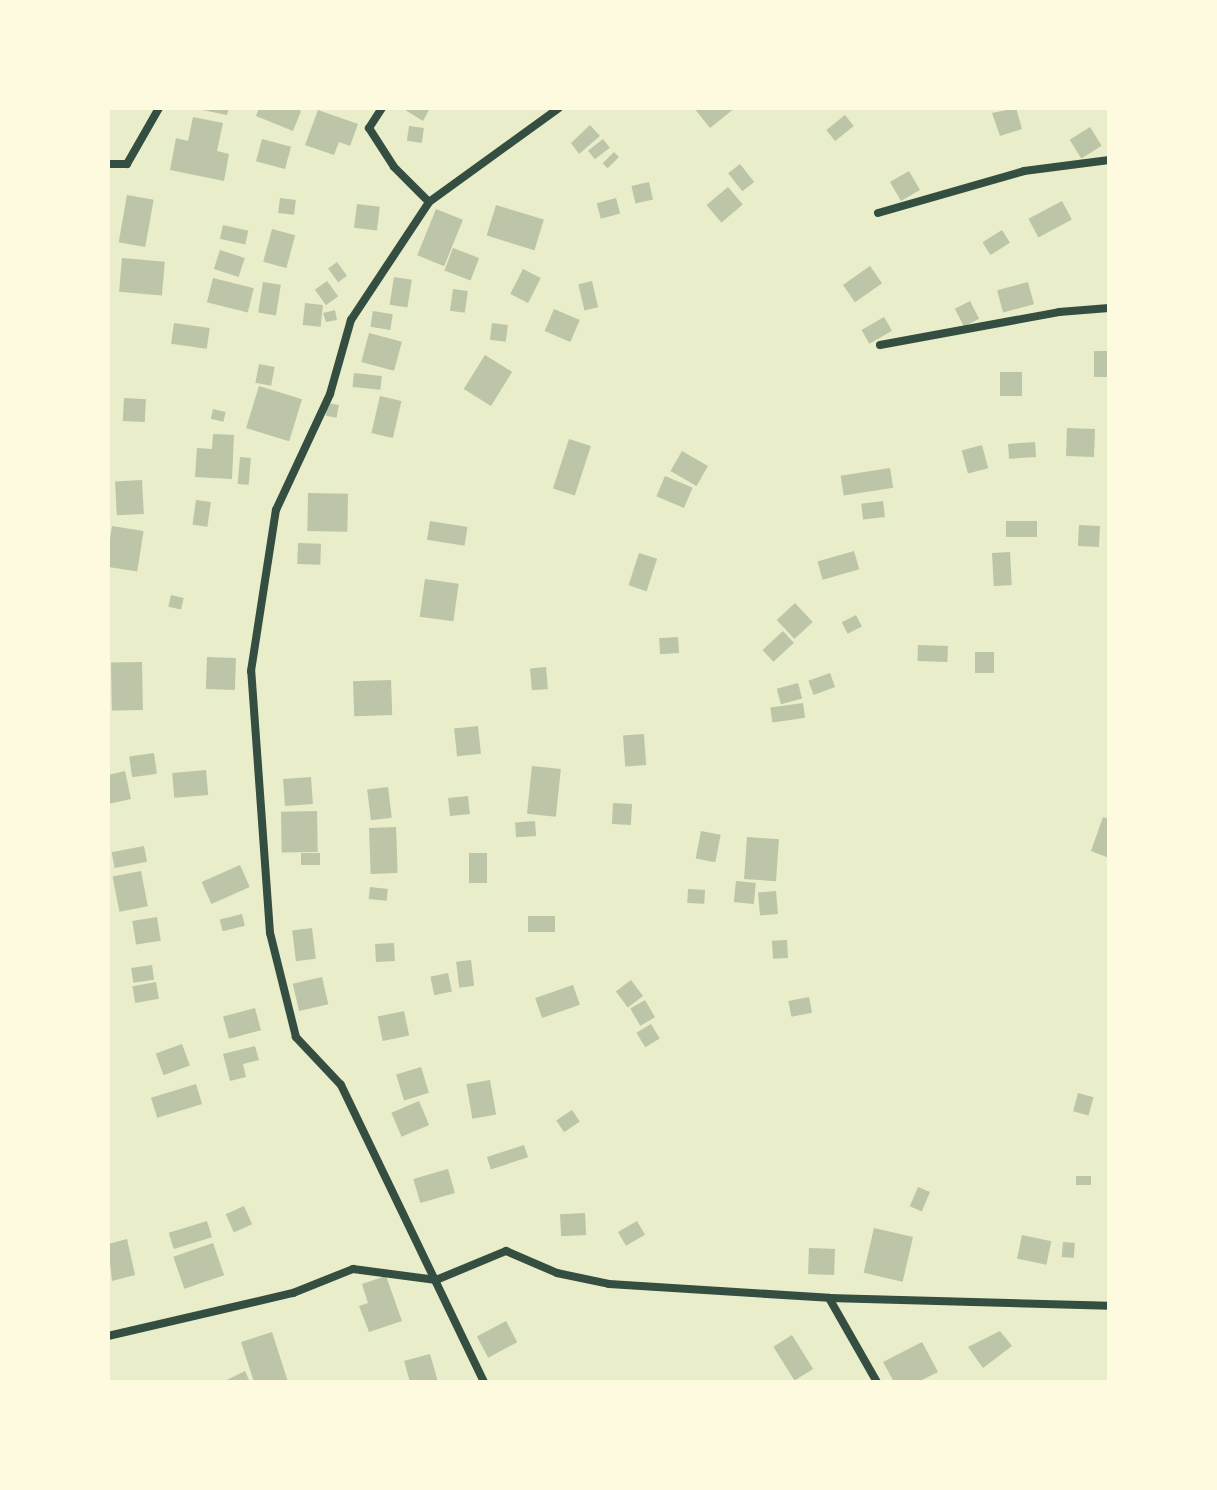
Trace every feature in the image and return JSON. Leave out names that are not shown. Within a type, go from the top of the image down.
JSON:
[{"type":"street","points":[[108,164],[127,164],[159,108]]},
{"type":"street","points":[[382,108],[369,128],[394,167],[429,202]]},
{"type":"street","points":[[484,1382],[341,1085],[296,1037],[270,933],[251,671],[285,485],[330,394],[351,320],[429,202],[559,108]]},
{"type":"street","points":[[878,213],[1024,171],[1109,160]]},
{"type":"street","points":[[880,345],[1059,312],[1109,308]]},
{"type":"street","points":[[108,1336],[293,1293],[353,1269],[436,1280],[506,1251],[557,1273],[609,1284],[829,1298],[1109,1306]]},
{"type":"street","points":[[829,1298],[877,1382]]},
{"type":"building","points":[[192,108],[229,108],[227,115]]},
{"type":"building","points":[[259,108],[293,108],[301,111],[293,131],[256,116]]},
{"type":"building","points":[[402,108],[430,108],[423,121]]},
{"type":"building","points":[[694,108],[735,108],[710,128]]},
{"type":"building","points":[[1016,108],[1022,129],[1000,136],[992,113]]},
{"type":"building","points":[[318,110],[358,124],[350,146],[339,142],[334,155],[305,145]]},
{"type":"building","points":[[845,115],[854,126],[835,141],[826,130]]},
{"type":"building","points":[[193,117],[223,123],[217,151],[229,154],[224,181],[170,170],[176,138],[188,141]]},
{"type":"building","points":[[590,125],[600,136],[579,154],[571,143]]},
{"type":"building","points":[[409,126],[424,128],[422,143],[407,141]]},
{"type":"building","points":[[1090,127],[1102,146],[1081,158],[1070,140]]},
{"type":"building","points":[[262,139],[291,147],[285,169],[256,161]]},
{"type":"building","points":[[603,139],[610,148],[595,159],[588,151]]},
{"type":"building","points":[[614,152],[619,157],[608,168],[603,163]]},
{"type":"building","points":[[740,164],[754,182],[742,191],[728,173]]},
{"type":"building","points":[[909,171],[920,190],[901,201],[890,182]]},
{"type":"building","points":[[649,182],[653,200],[636,204],[631,186]]},
{"type":"building","points":[[728,187],[743,205],[721,223],[707,205]]},
{"type":"building","points":[[127,195],[154,200],[145,247],[119,242]]},
{"type":"building","points":[[280,198],[296,200],[294,215],[278,213]]},
{"type":"building","points":[[616,198],[620,213],[601,219],[597,203]]},
{"type":"building","points":[[1062,201],[1072,220],[1038,237],[1028,219]]},
{"type":"building","points":[[357,204],[380,207],[377,231],[354,228]]},
{"type":"building","points":[[496,205],[544,220],[534,250],[487,236]]},
{"type":"building","points":[[436,209],[463,220],[444,266],[417,255]]},
{"type":"building","points":[[223,225],[248,231],[245,244],[220,239]]},
{"type":"building","points":[[272,229],[295,235],[286,268],[263,262]]},
{"type":"building","points":[[1002,230],[1010,243],[990,255],[982,242]]},
{"type":"building","points":[[453,248],[479,258],[471,280],[444,270]]},
{"type":"building","points":[[220,250],[245,258],[239,277],[214,269]]},
{"type":"building","points":[[122,258],[165,262],[162,296],[119,292]]},
{"type":"building","points":[[337,262],[347,276],[338,282],[328,268]]},
{"type":"building","points":[[870,266],[882,283],[855,302],[843,285]]},
{"type":"building","points":[[523,269],[541,278],[528,303],[510,294]]},
{"type":"building","points":[[394,277],[412,280],[407,307],[390,305]]},
{"type":"building","points":[[213,278],[254,288],[248,312],[207,302]]},
{"type":"building","points":[[327,281],[338,296],[326,305],[315,290]]},
{"type":"building","points":[[592,281],[598,307],[584,310],[578,284]]},
{"type":"building","points":[[263,282],[281,285],[276,315],[258,313]]},
{"type":"building","points":[[1028,282],[1034,304],[1003,312],[997,290]]},
{"type":"building","points":[[453,289],[468,291],[465,313],[450,311]]},
{"type":"building","points":[[970,301],[979,319],[964,327],[955,309]]},
{"type":"building","points":[[305,303],[323,305],[321,327],[303,325]]},
{"type":"building","points":[[554,309],[580,320],[570,342],[545,331]]},
{"type":"building","points":[[335,310],[337,320],[326,322],[323,313]]},
{"type":"building","points":[[373,311],[393,314],[390,330],[370,327]]},
{"type":"building","points":[[884,317],[892,331],[869,344],[861,330]]},
{"type":"building","points":[[174,323],[210,328],[207,349],[171,344]]},
{"type":"building","points":[[492,323],[508,325],[506,342],[490,340]]},
{"type":"building","points":[[369,333],[402,342],[394,371],[361,362]]},
{"type":"building","points":[[1094,351],[1109,351],[1109,377],[1094,377]]},
{"type":"building","points":[[485,355],[512,372],[491,406],[464,389]]},
{"type":"building","points":[[259,364],[275,367],[271,386],[255,383]]},
{"type":"building","points":[[1000,372],[1022,372],[1022,396],[1000,396]]},
{"type":"building","points":[[354,373],[382,376],[380,390],[353,387]]},
{"type":"building","points":[[259,386],[302,399],[289,441],[246,428]]},
{"type":"building","points":[[380,396],[401,401],[393,438],[371,433]]},
{"type":"building","points":[[124,398],[146,399],[145,422],[123,421]]},
{"type":"building","points":[[328,403],[339,405],[337,418],[326,416]]},
{"type":"building","points":[[213,409],[226,412],[223,422],[211,419]]},
{"type":"building","points":[[1067,428],[1095,429],[1094,457],[1066,456]]},
{"type":"building","points":[[213,434],[234,435],[232,479],[195,477],[197,448],[212,449]]},
{"type":"building","points":[[569,439],[591,446],[575,496],[553,488]]},
{"type":"building","points":[[1035,442],[1036,457],[1009,459],[1008,444]]},
{"type":"building","points":[[982,445],[988,468],[968,474],[962,450]]},
{"type":"building","points":[[682,451],[708,466],[696,486],[670,471]]},
{"type":"building","points":[[240,457],[251,458],[249,485],[238,484]]},
{"type":"building","points":[[890,468],[893,488],[844,496],[841,476]]},
{"type":"building","points":[[665,476],[693,488],[684,508],[656,496]]},
{"type":"building","points":[[142,480],[144,514],[117,515],[115,481]]},
{"type":"building","points":[[308,493],[348,494],[347,532],[307,531]]},
{"type":"building","points":[[196,500],[211,502],[207,527],[193,525]]},
{"type":"building","points":[[883,501],[885,517],[863,520],[861,504]]},
{"type":"building","points":[[430,521],[468,527],[465,546],[427,540]]},
{"type":"building","points":[[1006,521],[1037,521],[1037,537],[1006,537]]},
{"type":"building","points":[[1079,525],[1100,526],[1099,547],[1078,546]]},
{"type":"building","points":[[112,526],[144,531],[137,572],[108,567]]},
{"type":"building","points":[[298,543],[321,544],[320,565],[297,564]]},
{"type":"building","points":[[854,551],[859,569],[823,580],[817,561]]},
{"type":"building","points":[[1010,552],[1012,585],[994,586],[992,553]]},
{"type":"building","points":[[639,553],[657,559],[647,591],[628,585]]},
{"type":"building","points":[[425,579],[459,584],[453,621],[420,617]]},
{"type":"building","points":[[171,595],[184,598],[181,610],[168,607]]},
{"type":"building","points":[[795,603],[813,622],[794,639],[777,620]]},
{"type":"building","points":[[856,615],[862,627],[848,634],[842,622]]},
{"type":"building","points":[[783,631],[794,643],[773,662],[763,650]]},
{"type":"building","points":[[678,637],[679,653],[660,654],[659,638]]},
{"type":"building","points":[[918,645],[948,646],[947,662],[917,661]]},
{"type":"building","points":[[975,652],[994,652],[994,673],[975,673]]},
{"type":"building","points":[[207,657],[236,658],[235,690],[206,689]]},
{"type":"building","points":[[142,662],[143,710],[112,711],[111,663]]},
{"type":"building","points":[[546,667],[548,689],[532,690],[530,668]]},
{"type":"building","points":[[830,673],[835,687],[814,695],[808,681]]},
{"type":"building","points":[[391,680],[392,715],[354,716],[353,681]]},
{"type":"building","points":[[798,683],[802,698],[781,704],[777,689]]},
{"type":"building","points":[[803,703],[805,718],[772,722],[770,708]]},
{"type":"building","points":[[478,726],[481,754],[457,756],[454,729]]},
{"type":"building","points":[[644,734],[646,765],[625,766],[623,735]]},
{"type":"building","points":[[154,753],[157,774],[132,777],[129,756]]},
{"type":"building","points":[[532,766],[561,769],[556,817],[527,814]]},
{"type":"building","points":[[206,770],[208,795],[174,798],[172,773]]},
{"type":"building","points":[[125,771],[131,799],[108,804],[108,775]]},
{"type":"building","points":[[311,777],[313,804],[285,806],[283,779]]},
{"type":"building","points":[[388,787],[392,818],[371,820],[367,790]]},
{"type":"building","points":[[468,796],[470,814],[450,816],[448,798]]},
{"type":"building","points":[[613,803],[632,804],[631,825],[612,824]]},
{"type":"building","points":[[317,811],[318,852],[282,853],[281,812]]},
{"type":"building","points":[[1103,817],[1109,819],[1109,858],[1091,851]]},
{"type":"building","points":[[535,821],[536,836],[516,837],[515,822]]},
{"type":"building","points":[[396,827],[398,873],[371,874],[369,828]]},
{"type":"building","points":[[701,831],[721,835],[715,862],[696,858]]},
{"type":"building","points":[[747,837],[779,839],[776,881],[744,879]]},
{"type":"building","points":[[144,846],[147,862],[115,868],[112,852]]},
{"type":"building","points":[[301,853],[320,853],[320,865],[301,865]]},
{"type":"building","points":[[469,853],[487,853],[487,883],[469,883]]},
{"type":"building","points":[[240,865],[250,887],[211,904],[202,882]]},
{"type":"building","points":[[141,871],[148,906],[119,912],[113,877]]},
{"type":"building","points":[[736,881],[756,883],[754,904],[734,902]]},
{"type":"building","points":[[370,887],[388,889],[387,901],[369,899]]},
{"type":"building","points":[[688,889],[705,890],[704,904],[687,903]]},
{"type":"building","points":[[776,891],[778,914],[760,915],[758,893]]},
{"type":"building","points":[[242,914],[245,926],[223,931],[220,920]]},
{"type":"building","points":[[528,916],[555,916],[555,932],[528,932]]},
{"type":"building","points":[[157,917],[161,941],[136,945],[132,921]]},
{"type":"building","points":[[312,928],[316,959],[296,961],[292,930]]},
{"type":"building","points":[[787,940],[788,958],[773,959],[772,941]]},
{"type":"building","points":[[394,943],[395,961],[376,962],[375,944]]},
{"type":"building","points":[[471,960],[474,986],[459,988],[456,962]]},
{"type":"building","points":[[152,965],[154,980],[133,983],[131,968]]},
{"type":"building","points":[[448,973],[452,992],[434,995],[430,977]]},
{"type":"building","points":[[322,977],[328,1004],[299,1011],[293,984]]},
{"type":"building","points":[[631,980],[643,996],[628,1007],[616,991]]},
{"type":"building","points":[[156,982],[159,999],[135,1003],[132,986]]},
{"type":"building","points":[[573,985],[580,1005],[542,1018],[535,998]]},
{"type":"building","points":[[809,997],[812,1013],[791,1017],[788,1001]]},
{"type":"building","points":[[645,1000],[655,1017],[640,1026],[630,1009]]},
{"type":"building","points":[[255,1008],[261,1030],[229,1039],[223,1017]]},
{"type":"building","points":[[404,1011],[409,1035],[383,1041],[378,1017]]},
{"type":"building","points":[[651,1024],[660,1039],[645,1047],[636,1033]]},
{"type":"building","points":[[182,1044],[190,1066],[164,1075],[156,1054]]},
{"type":"building","points":[[255,1046],[259,1060],[243,1064],[246,1077],[230,1081],[223,1054]]},
{"type":"building","points":[[421,1067],[429,1093],[404,1100],[396,1075]]},
{"type":"building","points":[[490,1080],[496,1114],[472,1119],[466,1084]]},
{"type":"building","points":[[196,1084],[202,1104],[157,1118],[151,1098]]},
{"type":"building","points":[[1078,1093],[1093,1097],[1089,1115],[1073,1111]]},
{"type":"building","points":[[419,1101],[429,1125],[402,1137],[391,1113]]},
{"type":"building","points":[[572,1110],[580,1122],[564,1132],[556,1121]]},
{"type":"building","points":[[524,1145],[528,1157],[491,1169],[487,1157]]},
{"type":"building","points":[[448,1169],[455,1193],[420,1203],[413,1179]]},
{"type":"building","points":[[1076,1176],[1091,1176],[1091,1185],[1076,1185]]},
{"type":"building","points":[[918,1187],[930,1192],[922,1211],[910,1206]]},
{"type":"building","points":[[244,1206],[252,1224],[234,1232],[226,1214]]},
{"type":"building","points":[[585,1213],[586,1235],[561,1236],[560,1214]]},
{"type":"building","points":[[207,1221],[212,1237],[174,1249],[169,1233]]},
{"type":"building","points":[[637,1221],[645,1235],[626,1246],[618,1232]]},
{"type":"building","points":[[874,1228],[913,1237],[903,1282],[864,1273]]},
{"type":"building","points":[[1022,1235],[1051,1241],[1046,1265],[1017,1258]]},
{"type":"building","points":[[127,1239],[135,1275],[112,1281],[108,1244]]},
{"type":"building","points":[[1063,1242],[1075,1243],[1074,1258],[1062,1257]]},
{"type":"building","points":[[213,1243],[224,1275],[184,1289],[173,1257]]},
{"type":"building","points":[[809,1248],[835,1249],[834,1275],[808,1274]]},
{"type":"building","points":[[386,1276],[402,1321],[369,1332],[359,1306],[368,1303],[362,1284]]},
{"type":"building","points":[[506,1321],[517,1342],[488,1358],[477,1336]]},
{"type":"building","points":[[1000,1331],[1012,1346],[983,1368],[968,1347]]},
{"type":"building","points":[[272,1332],[288,1382],[254,1382],[241,1342]]},
{"type":"building","points":[[792,1335],[813,1369],[795,1381],[773,1347]]},
{"type":"building","points":[[922,1342],[938,1372],[918,1382],[894,1382],[883,1362]]},
{"type":"building","points":[[430,1354],[438,1382],[410,1382],[404,1361]]},
{"type":"building","points":[[245,1371],[250,1382],[223,1382]]}]
